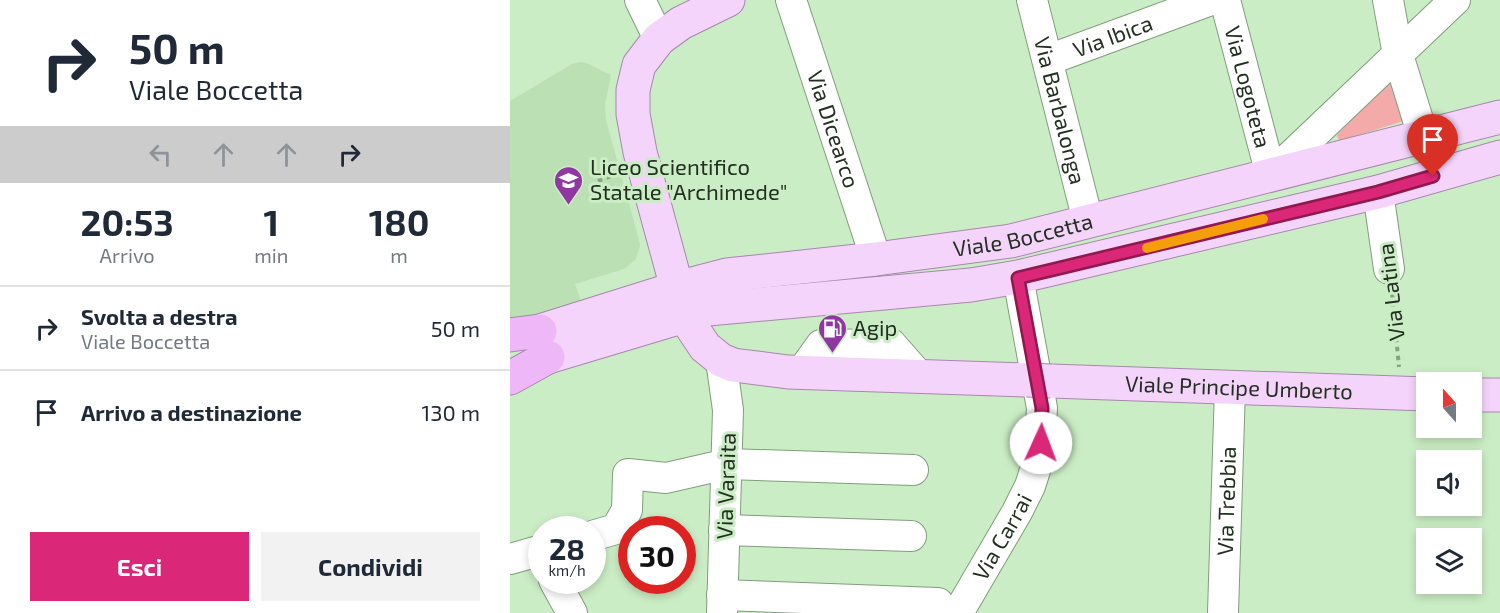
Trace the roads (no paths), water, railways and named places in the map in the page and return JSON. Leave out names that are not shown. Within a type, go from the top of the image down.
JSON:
[{"type":"highway","points":[[510,378],[533,341]]},
{"type":"main road","name":"Viale Principe Umberto","points":[[728,0],[681,23],[659,39],[639,65],[632,102],[640,152],[681,302],[705,347],[721,360],[751,369],[801,373],[1414,393]]},
{"type":"main road","name":"Viale Boccetta","points":[[533,341],[681,302],[727,275],[876,259],[1011,241],[1500,117]]},
{"type":"main road","name":"Viale Boccetta","points":[[681,302],[708,309],[971,285],[1018,278],[1378,192],[1500,157]]},
{"type":"main road","points":[[1482,395],[1500,395]]},
{"type":"street","points":[[640,0],[659,39]]},
{"type":"street","name":"Via Dicearco","points":[[791,0],[876,259]]},
{"type":"street","name":"Via Barbalonga","points":[[1032,0],[1088,221]]},
{"type":"street","name":"Via Ibica","points":[[1048,60],[1211,0]]},
{"type":"street","name":"Via Logoteta","points":[[1225,0],[1271,175]]},
{"type":"street","points":[[1388,0],[1398,55],[1423,136]]},
{"type":"street","points":[[1271,175],[1455,0]]},
{"type":"street","name":"Via Latina","points":[[1378,192],[1389,269]]},
{"type":"street","name":"Via Carrai","points":[[948,608],[1017,512],[1035,472],[1041,443],[1042,408],[1018,278]]},
{"type":"street","points":[[510,345],[533,341]]},
{"type":"street","points":[[510,365],[533,341]]},
{"type":"street","name":"Via Varaita","points":[[721,360],[728,411],[722,604]]},
{"type":"street","name":"Via Trebbia","points":[[1223,613],[1230,387]]},
{"type":"street","points":[[606,532],[616,529],[627,510],[628,474],[666,478],[727,464],[913,470]]},
{"type":"street","points":[[724,530],[911,536]]},
{"type":"street","points":[[510,559],[528,555]]},
{"type":"street","points":[[562,594],[572,613]]},
{"type":"street","points":[[722,604],[948,608]]},
{"type":"place","name":"Liceo Scientifico Statale \"Archimede\"","points":[[569,206]]},
{"type":"place","name":"Agip","points":[[832,354]]}]
